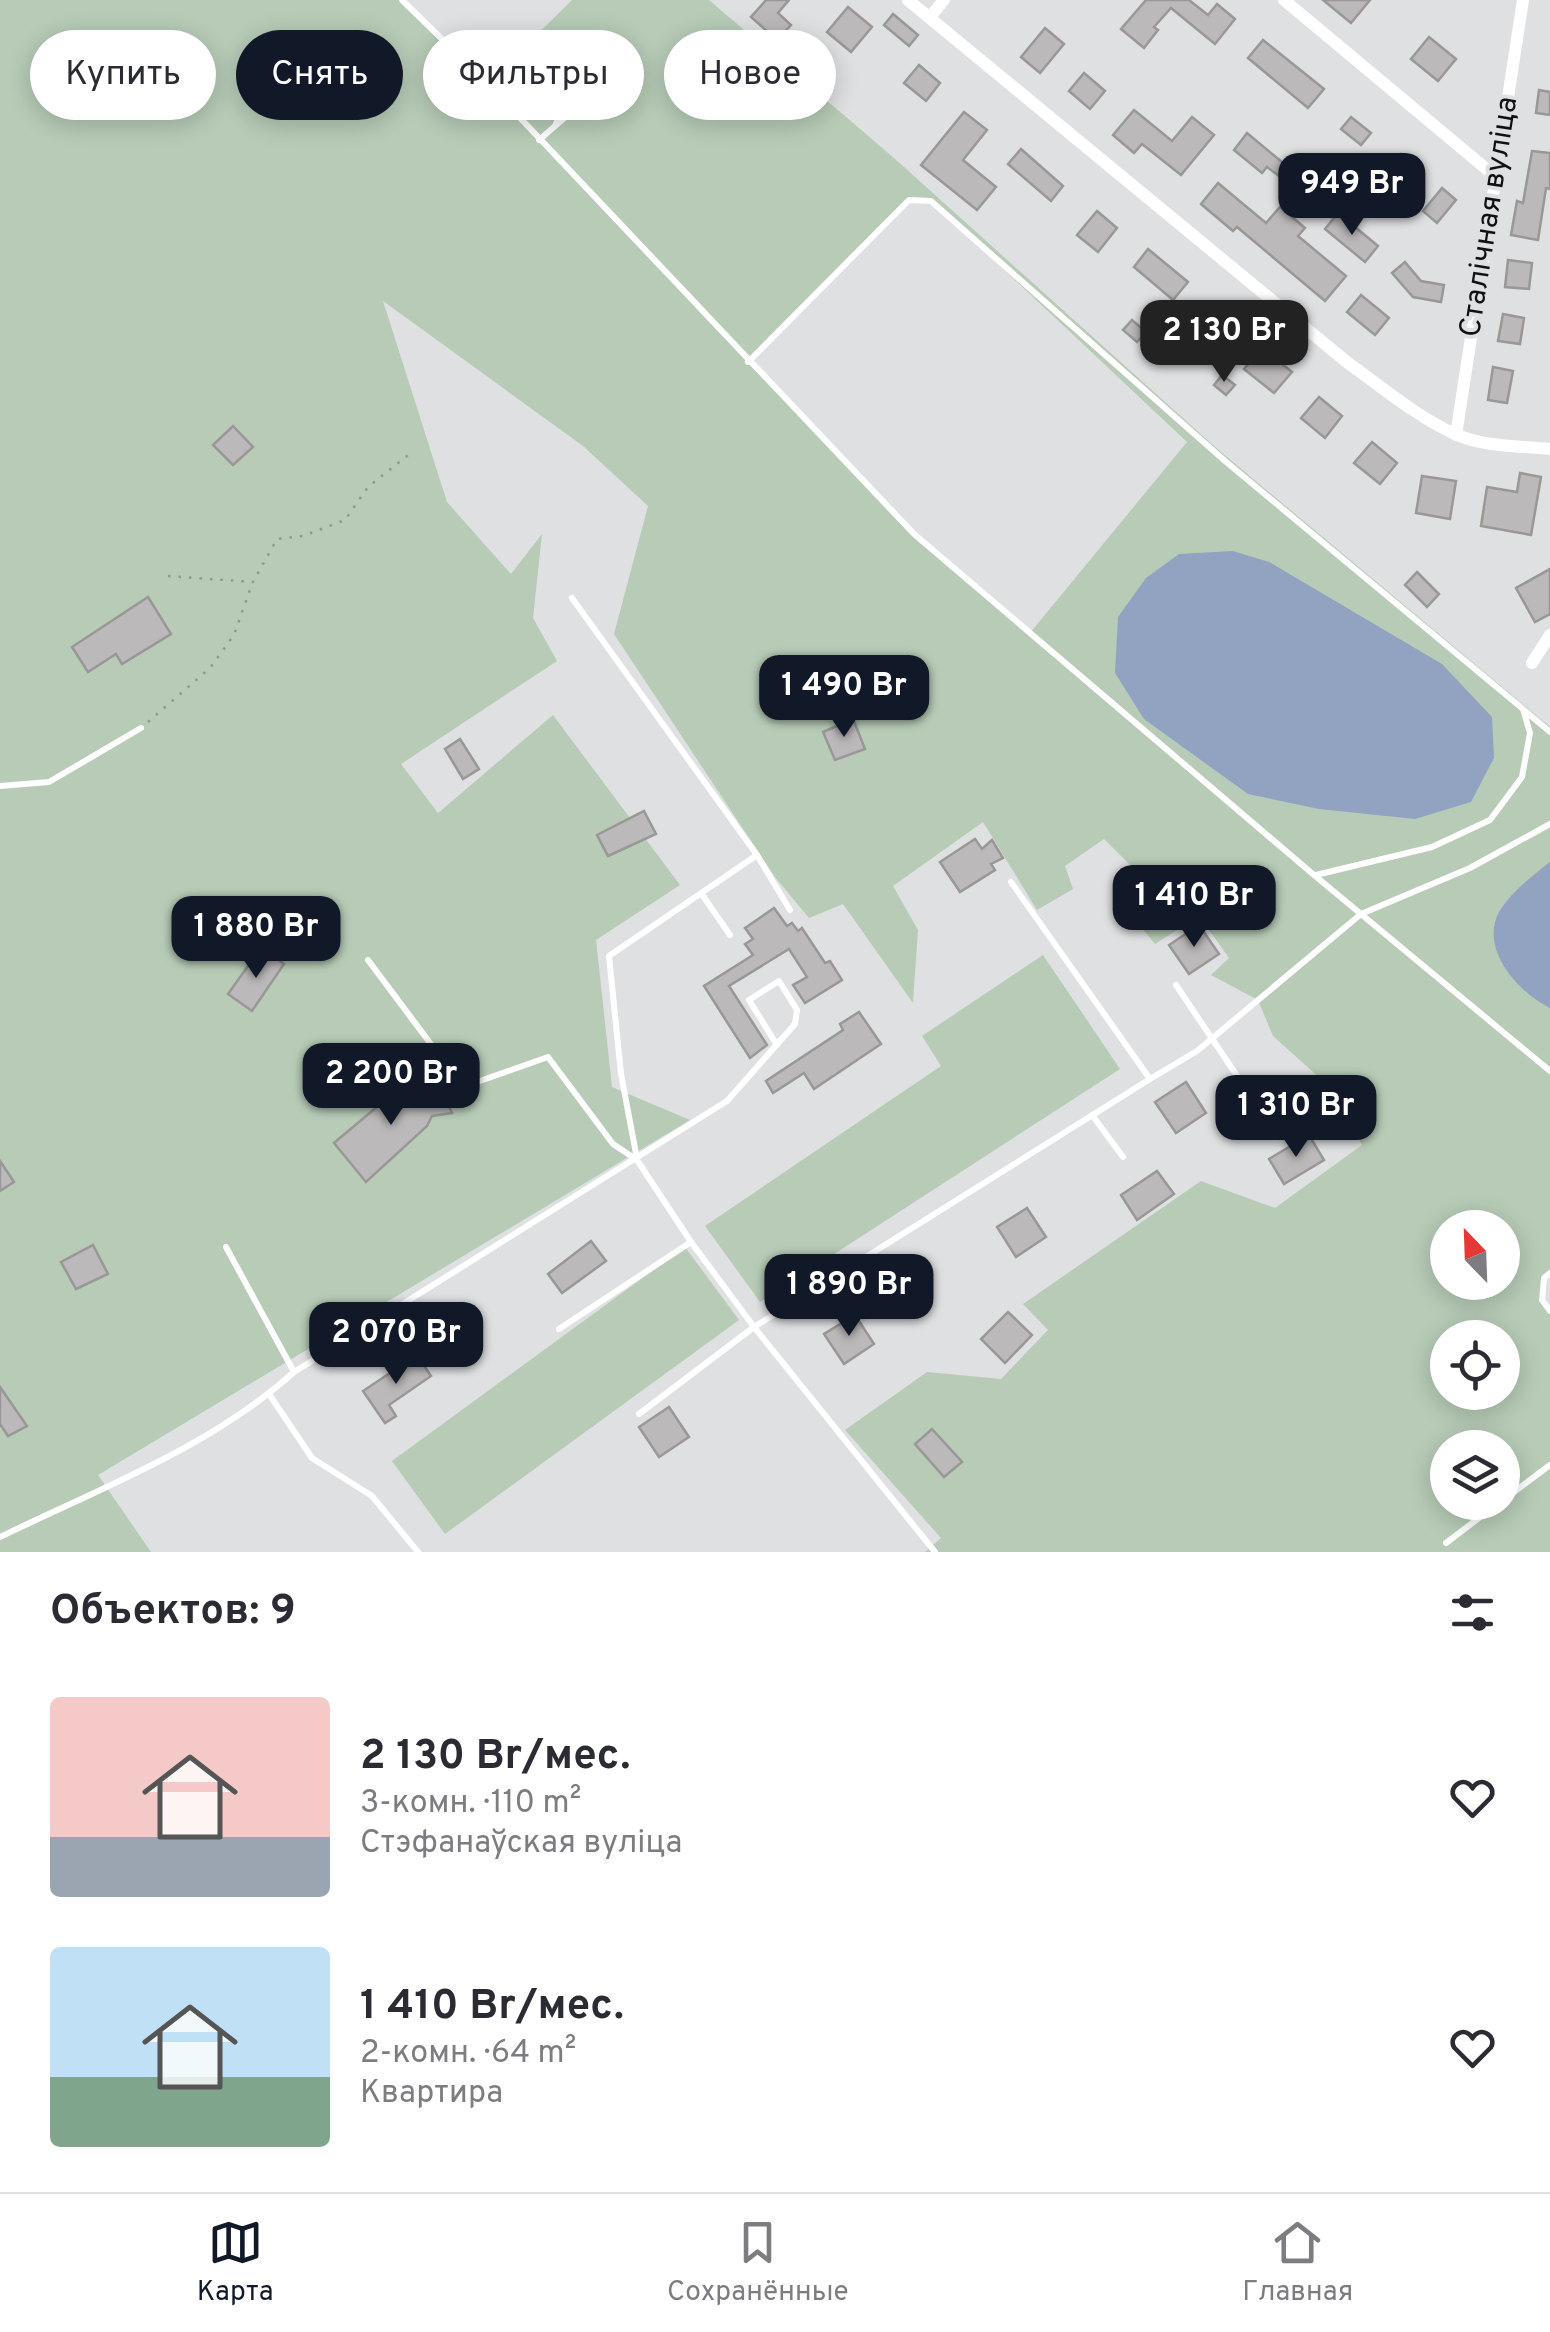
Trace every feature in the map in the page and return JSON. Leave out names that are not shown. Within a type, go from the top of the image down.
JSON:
[{"type":"street","points":[[908,0],[1348,363],[1456,435],[1550,449]]},
{"type":"street","points":[[930,18],[944,0]]},
{"type":"street","points":[[1284,0],[1496,177]]},
{"type":"street","name":"Сталічная вуліца","points":[[1456,435],[1523,0]]},
{"type":"street","points":[[1532,662],[1550,635]]},
{"type":"lane","points":[[402,0],[488,84],[914,534],[1314,876],[1550,1071]]},
{"type":"lane","points":[[555,126],[558,120]]},
{"type":"lane","points":[[539,140],[562,120]]},
{"type":"lane","points":[[748,362],[909,200],[931,200],[1226,461],[1550,732]]},
{"type":"lane","points":[[572,598],[756,855],[790,910]]},
{"type":"lane","points":[[1314,876],[1432,848],[1490,820],[1522,778],[1530,733],[1523,709]]},
{"type":"lane","points":[[0,786],[49,782],[141,728]]},
{"type":"lane","points":[[639,1414],[754,1327],[1197,1052],[1360,914],[1470,868],[1550,824]]},
{"type":"lane","points":[[756,855],[609,956],[621,1074],[637,1160],[754,1327],[934,1552]]},
{"type":"lane","points":[[1010,882],[1150,1079]]},
{"type":"lane","points":[[701,893],[730,935]]},
{"type":"lane","points":[[368,960],[462,1088],[548,1057],[613,1144],[637,1160]]},
{"type":"lane","points":[[0,1537],[166,1457],[269,1394],[294,1372],[727,1102],[795,1024],[797,1010],[778,982],[749,1000],[777,1044]]},
{"type":"lane","points":[[1176,984],[1272,1128]]},
{"type":"lane","points":[[1092,1115],[1122,1158]]},
{"type":"lane","points":[[559,1329],[691,1242]]},
{"type":"lane","points":[[226,1247],[294,1372]]},
{"type":"lane","points":[[1550,1273],[1544,1278],[1542,1300],[1550,1311]]},
{"type":"lane","points":[[269,1394],[312,1458],[372,1496],[418,1552]]},
{"type":"lane","points":[[1520,1488],[1550,1465]]},
{"type":"lane","points":[[1446,1543],[1477,1520]]},
{"type":"lane","points":[[918,1552],[928,1544]]},
{"type":"path","points":[[141,728],[210,668],[234,635],[253,582],[277,539],[303,536],[344,520],[368,487],[412,452]]},
{"type":"path","points":[[168,576],[253,582]]},
{"type":"green space","points":[[0,0],[402,0],[433,30],[423,30],[423,120],[644,120],[644,30],[542,30],[572,0],[709,0],[744,30],[664,30],[664,120],[836,120],[836,108],[1215,447],[1550,727],[1550,1273],[1544,1278],[1542,1300],[1550,1311],[1550,1552],[925,1552],[941,1538],[845,1430],[927,1372],[1001,1379],[1048,1330],[1023,1304],[1201,1181],[1275,1208],[1362,1145],[1332,1089],[1273,1036],[1258,1000],[1211,975],[1229,958],[1199,916],[1155,944],[1128,911],[1157,892],[1104,839],[1065,866],[1073,889],[1037,910],[983,822],[893,886],[918,930],[913,1003],[843,904],[809,918],[775,877],[614,634],[648,506],[583,446],[383,301],[447,502],[511,574],[542,534],[533,618],[557,661],[401,764],[438,813],[553,715],[680,885],[596,940],[612,1087],[690,1120],[98,1475],[151,1552],[0,1552]],"holes":[[[909,200],[931,201],[1187,442],[1030,633],[914,534],[749,362]]]},
{"type":"green space","points":[[1043,955],[1120,1069],[760,1302],[705,1226],[941,1066],[922,1036]]},
{"type":"green space","points":[[685,1247],[739,1320],[445,1534],[392,1461]]},
{"type":"water","points":[[1233,551],[1269,562],[1442,664],[1492,717],[1494,758],[1471,802],[1415,819],[1319,809],[1248,794],[1144,719],[1115,673],[1118,617],[1146,578],[1179,554]]},
{"type":"water","points":[[1550,862],[1550,1008],[1526,992],[1505,969],[1494,941],[1494,926],[1504,905]]},
{"type":"building","points":[[766,0],[789,0],[778,13],[791,25],[786,30],[766,30],[751,17]]},
{"type":"building","points":[[1146,0],[1189,0],[1208,15],[1217,4],[1235,19],[1215,44],[1171,8],[1154,27],[1158,30],[1144,48],[1121,29]]},
{"type":"building","points":[[1323,0],[1370,0],[1351,23]]},
{"type":"building","points":[[848,7],[872,27],[851,52],[836,40],[836,30],[829,30]]},
{"type":"building","points":[[893,14],[918,35],[909,46],[884,25]]},
{"type":"building","points":[[1045,28],[1064,44],[1040,73],[1021,57]]},
{"type":"building","points":[[1429,37],[1456,59],[1438,81],[1411,59]]},
{"type":"building","points":[[1263,40],[1324,89],[1308,108],[1248,58]]},
{"type":"building","points":[[919,65],[940,83],[926,101],[904,83]]},
{"type":"building","points":[[1084,73],[1105,91],[1090,109],[1069,91]]},
{"type":"building","points":[[1539,90],[1550,92],[1550,115],[1536,113]]},
{"type":"building","points":[[1134,110],[1172,141],[1192,117],[1214,135],[1181,175],[1142,144],[1134,153],[1113,135]]},
{"type":"building","points":[[964,112],[987,130],[963,160],[996,187],[977,210],[921,165]]},
{"type":"building","points":[[1351,117],[1371,133],[1361,145],[1341,129]]},
{"type":"building","points":[[1247,133],[1289,168],[1292,164],[1323,188],[1312,201],[1267,167],[1262,173],[1234,150]]},
{"type":"building","points":[[1021,149],[1063,186],[1051,201],[1008,164]]},
{"type":"building","points":[[1532,151],[1550,153],[1550,189],[1546,188],[1538,240],[1511,235],[1517,201],[1523,203]]},
{"type":"building","points":[[1401,154],[1418,169],[1400,190],[1383,176]]},
{"type":"building","points":[[1218,183],[1266,223],[1280,207],[1305,228],[1298,236],[1346,276],[1325,301],[1237,227],[1233,231],[1201,204]]},
{"type":"building","points":[[1442,188],[1456,200],[1437,223],[1423,211]]},
{"type":"building","points":[[1097,211],[1117,228],[1098,252],[1077,235]]},
{"type":"building","points":[[1338,213],[1378,246],[1365,262],[1325,229]]},
{"type":"building","points":[[1148,249],[1188,282],[1173,300],[1134,267]]},
{"type":"building","points":[[1508,260],[1532,263],[1529,289],[1505,287]]},
{"type":"building","points":[[1405,262],[1421,281],[1444,285],[1441,302],[1413,297],[1392,273]]},
{"type":"building","points":[[1361,295],[1389,318],[1375,335],[1347,312]]},
{"type":"building","points":[[1204,304],[1230,326],[1212,348],[1186,326]]},
{"type":"building","points":[[1503,314],[1524,318],[1520,344],[1498,341]]},
{"type":"building","points":[[1132,320],[1146,332],[1137,342],[1123,330]]},
{"type":"building","points":[[1262,348],[1292,372],[1274,393],[1244,369]]},
{"type":"building","points":[[1493,367],[1513,371],[1507,403],[1488,400]]},
{"type":"building","points":[[1222,375],[1235,385],[1226,395],[1214,385]]},
{"type":"building","points":[[1319,397],[1342,416],[1325,438],[1301,418]]},
{"type":"building","points":[[233,426],[253,447],[233,465],[213,445]]},
{"type":"building","points":[[1372,442],[1397,463],[1380,484],[1354,463]]},
{"type":"building","points":[[1520,473],[1541,477],[1531,535],[1481,526],[1487,487],[1517,492]]},
{"type":"building","points":[[1422,476],[1456,481],[1450,519],[1416,513]]},
{"type":"building","points":[[1550,569],[1550,614],[1535,622],[1516,588]]},
{"type":"building","points":[[1417,572],[1439,594],[1427,607],[1405,585]]},
{"type":"building","points":[[148,597],[171,634],[122,664],[116,654],[88,672],[72,647]]},
{"type":"building","points":[[853,719],[865,749],[835,760],[823,732]]},
{"type":"building","points":[[460,739],[479,769],[463,779],[445,749]]},
{"type":"building","points":[[644,811],[656,834],[608,856],[597,835]]},
{"type":"building","points":[[975,839],[982,849],[992,840],[1003,858],[991,864],[995,870],[960,892],[940,862]]},
{"type":"building","points":[[774,908],[787,926],[792,923],[798,931],[802,928],[825,963],[830,961],[842,980],[805,1003],[793,985],[807,977],[789,949],[729,986],[767,1045],[750,1058],[704,986],[753,955],[745,944],[753,939],[745,928]]},
{"type":"building","points":[[1199,925],[1219,954],[1189,974],[1169,945]]},
{"type":"building","points":[[268,952],[284,964],[252,1011],[228,994],[253,959],[259,962]]},
{"type":"building","points":[[859,1012],[881,1044],[814,1089],[804,1073],[773,1093],[766,1081],[843,1030],[840,1024]]},
{"type":"building","points":[[427,1080],[443,1095],[452,1113],[432,1116],[427,1126],[366,1182],[334,1143],[397,1090],[402,1095],[409,1086],[414,1091]]},
{"type":"building","points":[[1186,1082],[1206,1113],[1176,1133],[1155,1102]]},
{"type":"building","points":[[1309,1135],[1324,1160],[1284,1184],[1269,1159]]},
{"type":"building","points":[[0,1161],[14,1182],[0,1191]]},
{"type":"building","points":[[1157,1171],[1174,1194],[1137,1220],[1121,1195]]},
{"type":"building","points":[[1027,1208],[1046,1237],[1016,1257],[997,1227]]},
{"type":"building","points":[[591,1241],[606,1261],[562,1293],[548,1274]]},
{"type":"building","points":[[93,1245],[108,1274],[76,1289],[61,1262]]},
{"type":"building","points":[[1008,1312],[1032,1335],[1005,1363],[981,1339]]},
{"type":"building","points":[[855,1315],[874,1344],[844,1364],[824,1334]]},
{"type":"building","points":[[417,1355],[431,1376],[389,1405],[396,1416],[385,1423],[363,1391]]},
{"type":"building","points":[[0,1387],[27,1426],[8,1436],[0,1424]]},
{"type":"building","points":[[669,1407],[689,1437],[659,1457],[639,1427]]},
{"type":"building","points":[[932,1429],[962,1462],[944,1477],[915,1444]]}]
